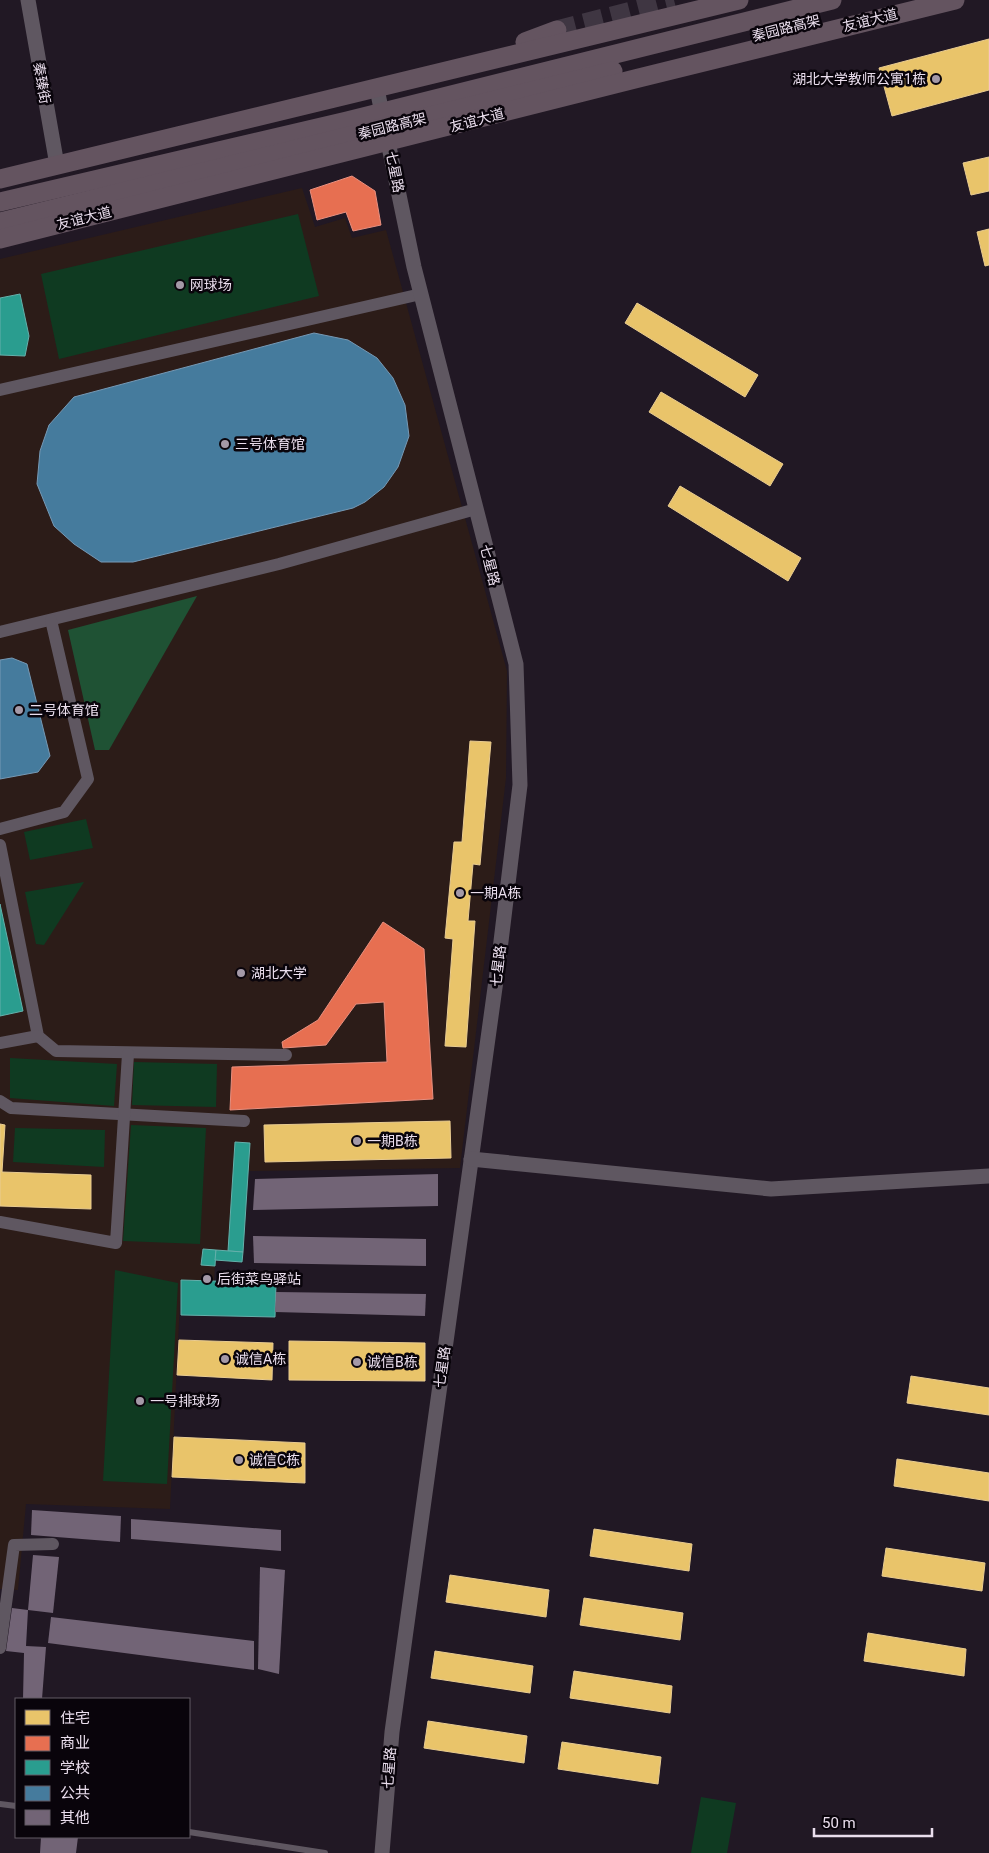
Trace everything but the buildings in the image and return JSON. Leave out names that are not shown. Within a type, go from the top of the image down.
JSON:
[{"type":"main road","points":[[0,179],[739,0]]},
{"type":"main road","name":"秦园路高架","points":[[0,202],[346,121],[832,0]]},
{"type":"main road","name":"秦园路高架","points":[[0,222],[901,0]]},
{"type":"main road","name":"友谊大道","points":[[0,239],[716,58],[954,0]]},
{"type":"main road","points":[[486,61],[536,37],[557,30]]},
{"type":"street","name":"秦臻街","points":[[28,0],[57,165]]},
{"type":"street","name":"七星路","points":[[377,89],[421,294],[516,664],[520,786],[498,966],[392,1732],[382,1853]]},
{"type":"street","points":[[0,390],[77,374],[421,294]]},
{"type":"street","points":[[0,632],[279,564],[476,509]]},
{"type":"street","points":[[0,829],[64,812],[88,779],[51,620]]},
{"type":"street","points":[[0,845],[38,1036],[56,1051],[286,1056]]},
{"type":"street","points":[[0,1043],[38,1036]]},
{"type":"street","points":[[0,1222],[116,1242],[128,1054]]},
{"type":"street","points":[[0,1100],[11,1108],[244,1121]]},
{"type":"street","points":[[471,1159],[771,1189],[989,1176]]},
{"type":"street","points":[[0,1648],[14,1545],[53,1544]]},
{"type":"lane","points":[[0,1804],[15,1806]]},
{"type":"lane","points":[[190,1832],[325,1853]]},
{"type":"shaded area","name":"湖北大学","points":[[302,188],[315,227],[345,218],[352,238],[386,230],[507,671],[506,778],[460,1168],[248,1171],[243,1252],[216,1250],[214,1281],[181,1280],[170,1509],[26,1504],[18,1590],[0,1589],[0,259]]},
{"type":"green space","name":"网球场","points":[[298,214],[319,296],[59,359],[41,274]]},
{"type":"green space","points":[[197,596],[109,750],[95,750],[68,630]]},
{"type":"green space","points":[[86,819],[93,848],[30,860],[24,832]]},
{"type":"green space","points":[[84,882],[44,945],[36,944],[25,892]]},
{"type":"green space","points":[[10,1058],[117,1064],[114,1106],[10,1098]]},
{"type":"green space","points":[[134,1062],[217,1064],[216,1107],[132,1105]]},
{"type":"green space","points":[[131,1125],[206,1128],[200,1244],[123,1241]]},
{"type":"green space","points":[[15,1128],[105,1130],[104,1167],[13,1162]]},
{"type":"green space","name":"一号排球场","points":[[115,1270],[178,1283],[167,1484],[103,1481]]},
{"type":"green space","points":[[701,1797],[736,1803],[727,1853],[691,1853]]},
{"type":"tunnel","points":[[557,30],[674,0]]},
{"type":"place","name":"湖北大学教师公寓1栋","points":[[936,79]]},
{"type":"place","name":"网球场","points":[[180,285]]},
{"type":"place","name":"三号体育馆","points":[[225,444]]},
{"type":"place","name":"二号体育馆","points":[[19,710]]},
{"type":"place","name":"一期A栋","points":[[460,893]]},
{"type":"place","name":"湖北大学","points":[[241,973]]},
{"type":"place","name":"一期B栋","points":[[357,1141]]},
{"type":"place","name":"后街菜鸟驿站","points":[[207,1279]]},
{"type":"place","name":"诚信A栋","points":[[225,1359]]},
{"type":"place","name":"诚信B栋","points":[[357,1362]]},
{"type":"place","name":"一号排球场","points":[[140,1401]]},
{"type":"place","name":"诚信C栋","points":[[239,1460]]}]
